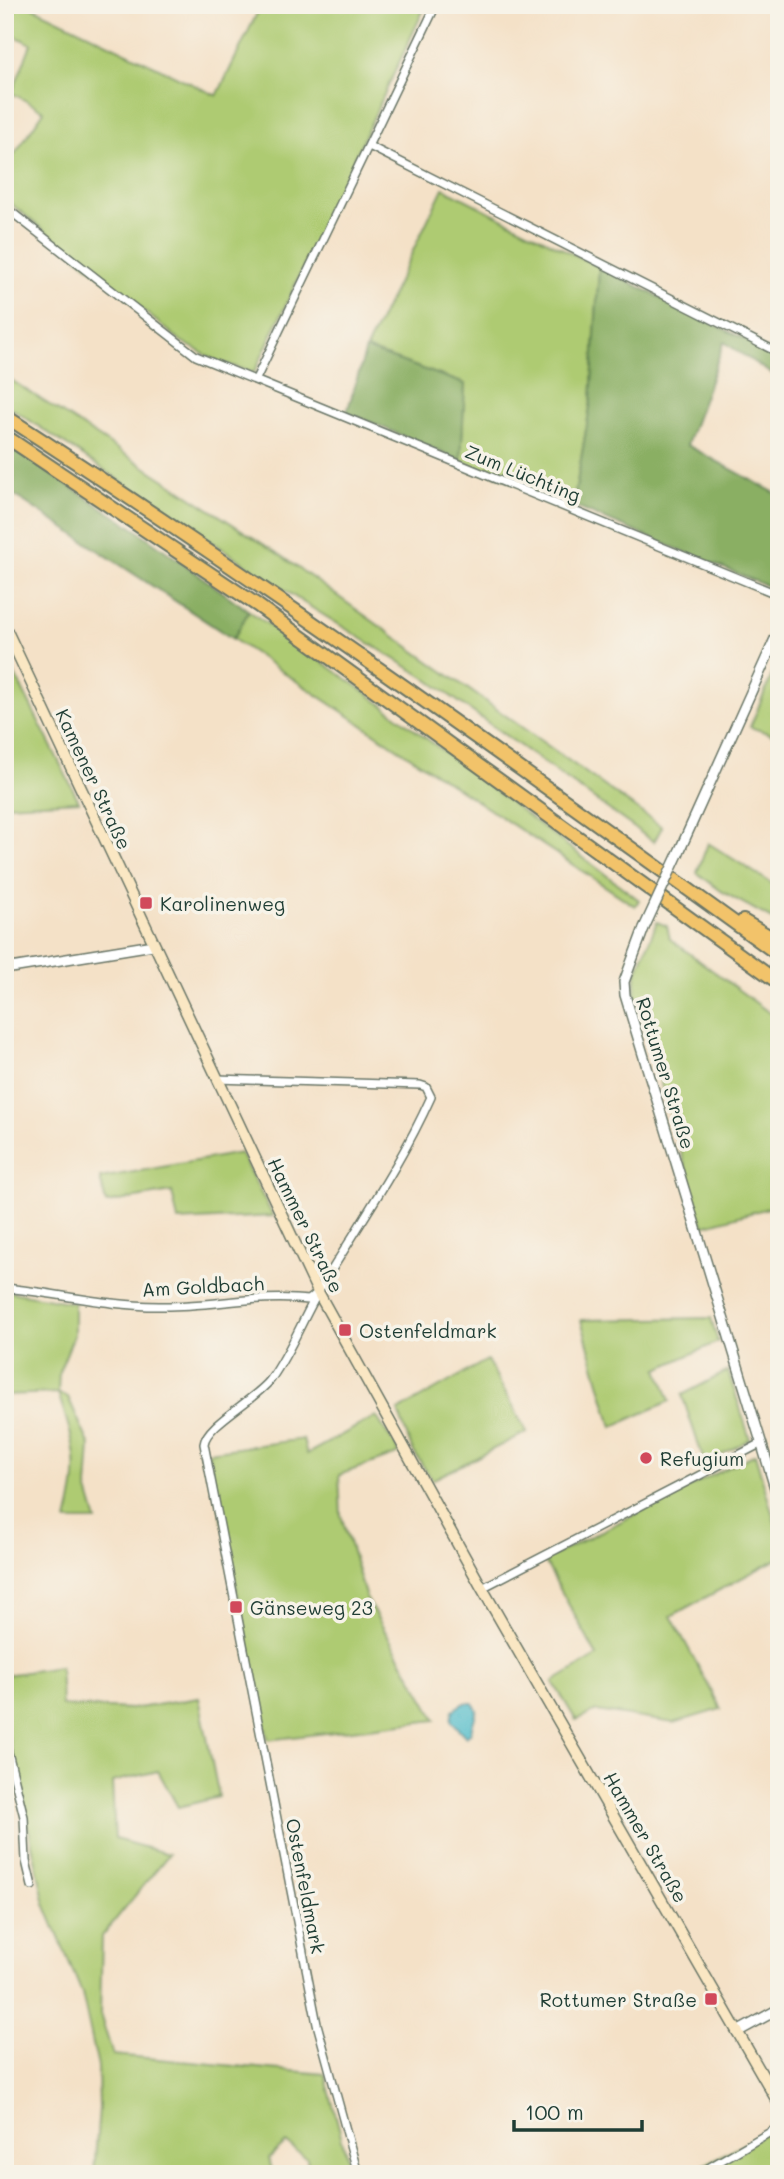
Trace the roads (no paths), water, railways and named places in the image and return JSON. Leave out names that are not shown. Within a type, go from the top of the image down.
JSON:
[{"type":"highway","points":[[5,416],[110,484],[371,664],[779,955]]},
{"type":"highway","points":[[5,436],[267,612],[779,983]]},
{"type":"highway","points":[[702,900],[779,942]]},
{"type":"main road","name":"Kamener Straße","points":[[5,627],[153,945]]},
{"type":"main road","name":"Hammer Straße","points":[[153,945],[318,1292],[482,1588],[779,2104]]},
{"type":"street","points":[[256,379],[436,5]]},
{"type":"street","points":[[369,146],[779,353]]},
{"type":"street","name":"Zum Lüchting","points":[[5,206],[169,338],[196,356],[779,595]]},
{"type":"street","name":"Rottumer Straße","points":[[779,630],[644,928],[624,982],[625,995],[779,1501]]},
{"type":"street","points":[[5,969],[153,945]]},
{"type":"street","name":"Ostenfeldmark","points":[[215,1079],[420,1085],[430,1091],[431,1097],[409,1145],[318,1292],[272,1378],[247,1405],[211,1429],[204,1444],[317,2024],[358,2174]]},
{"type":"street","name":"Am Goldbach","points":[[5,1289],[107,1303],[160,1306],[250,1298],[309,1300],[318,1292]]},
{"type":"street","points":[[482,1588],[760,1444]]},
{"type":"street","points":[[5,1740],[24,1817],[26,1861],[32,1886]]},
{"type":"street","points":[[737,2032],[779,2009]]},
{"type":"street","points":[[698,2174],[779,2127]]},
{"type":"water","points":[[464,1703],[473,1703],[477,1710],[470,1734],[466,1737],[451,1721],[453,1710]]},
{"type":"place","name":"Karolinenweg","points":[[146,903]]},
{"type":"place","name":"Ostenfeldmark","points":[[345,1330]]},
{"type":"place","name":"Refugium","points":[[646,1458]]},
{"type":"place","name":"Gänseweg 23","points":[[236,1607]]},
{"type":"place","name":"Rottumer Straße","points":[[711,1999]]}]
